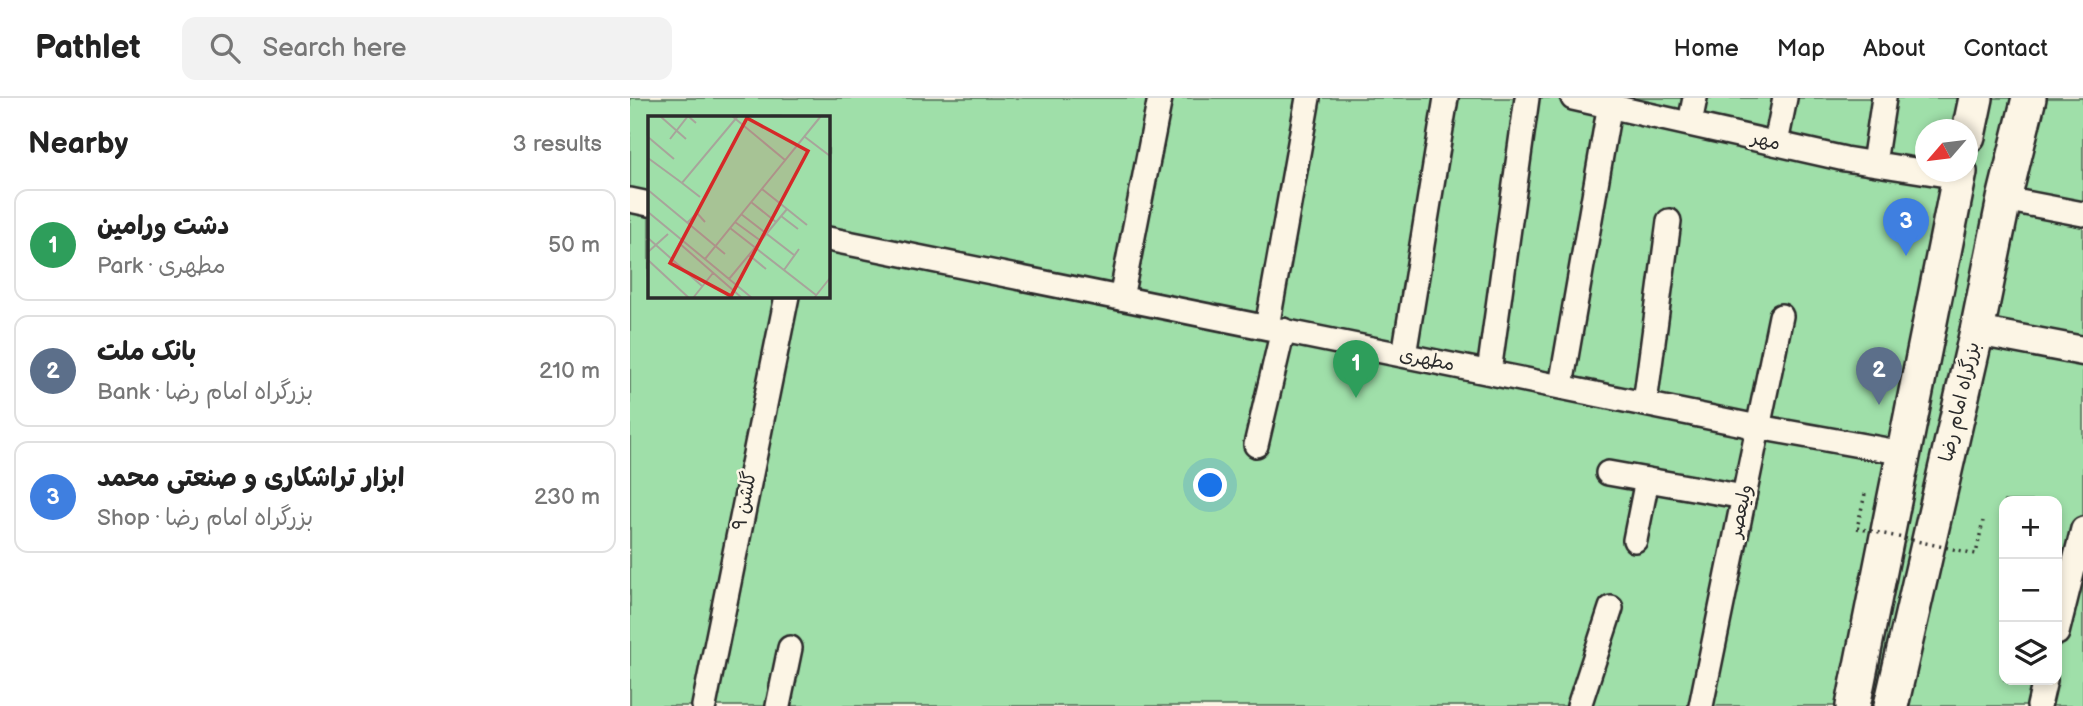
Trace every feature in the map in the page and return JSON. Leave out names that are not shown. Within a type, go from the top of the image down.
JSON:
[{"type":"highway","points":[[1972,119],[1976,98]]},
{"type":"highway","name":"بزرگراه امام رضا","points":[[1891,706],[2029,98]]},
{"type":"highway","points":[[1853,706],[1958,182]]},
{"type":"main road","points":[[1978,331],[2083,351]]},
{"type":"street","points":[[1121,298],[1160,98]]},
{"type":"street","points":[[1256,445],[1308,98]]},
{"type":"street","points":[[1404,355],[1446,98]]},
{"type":"street","points":[[1489,372],[1527,98]]},
{"type":"street","name":"مهر","points":[[1573,98],[1611,102],[1776,143],[1874,163],[1915,168]]},
{"type":"street","points":[[1690,123],[1695,98]]},
{"type":"street","points":[[1776,143],[1785,98]]},
{"type":"street","points":[[1874,163],[1884,98]]},
{"type":"street","points":[[1561,386],[1611,102]]},
{"type":"street","points":[[2004,199],[2083,214]]},
{"type":"street","points":[[630,200],[648,204]]},
{"type":"street","points":[[1645,404],[1669,221]]},
{"type":"street","name":"مطهری","points":[[830,239],[1759,427],[1904,453]]},
{"type":"street","name":"گلشن ۹","points":[[704,706],[787,298]]},
{"type":"street","name":"ولیعصر","points":[[1701,706],[1781,316]]},
{"type":"street","points":[[1608,473],[1744,497]]},
{"type":"street","points":[[1635,540],[1647,480]]},
{"type":"street","points":[[2060,622],[2083,529]]},
{"type":"street","points":[[1579,706],[1611,608]]},
{"type":"street","points":[[778,706],[790,648]]},
{"type":"street","points":[[2039,706],[2044,685]]},
{"type":"path","points":[[1865,494],[1857,528],[1976,554],[1983,521]]},
{"type":"green space","points":[[630,98],[2083,98],[2083,706],[630,706]]},
{"type":"place","name":"ابزار تراشکاری و صنعتی محمد","points":[[1906,256]]},
{"type":"place","name":"دشت ورامین","points":[[1356,398]]},
{"type":"place","name":"بانک ملت","points":[[1879,405]]}]
